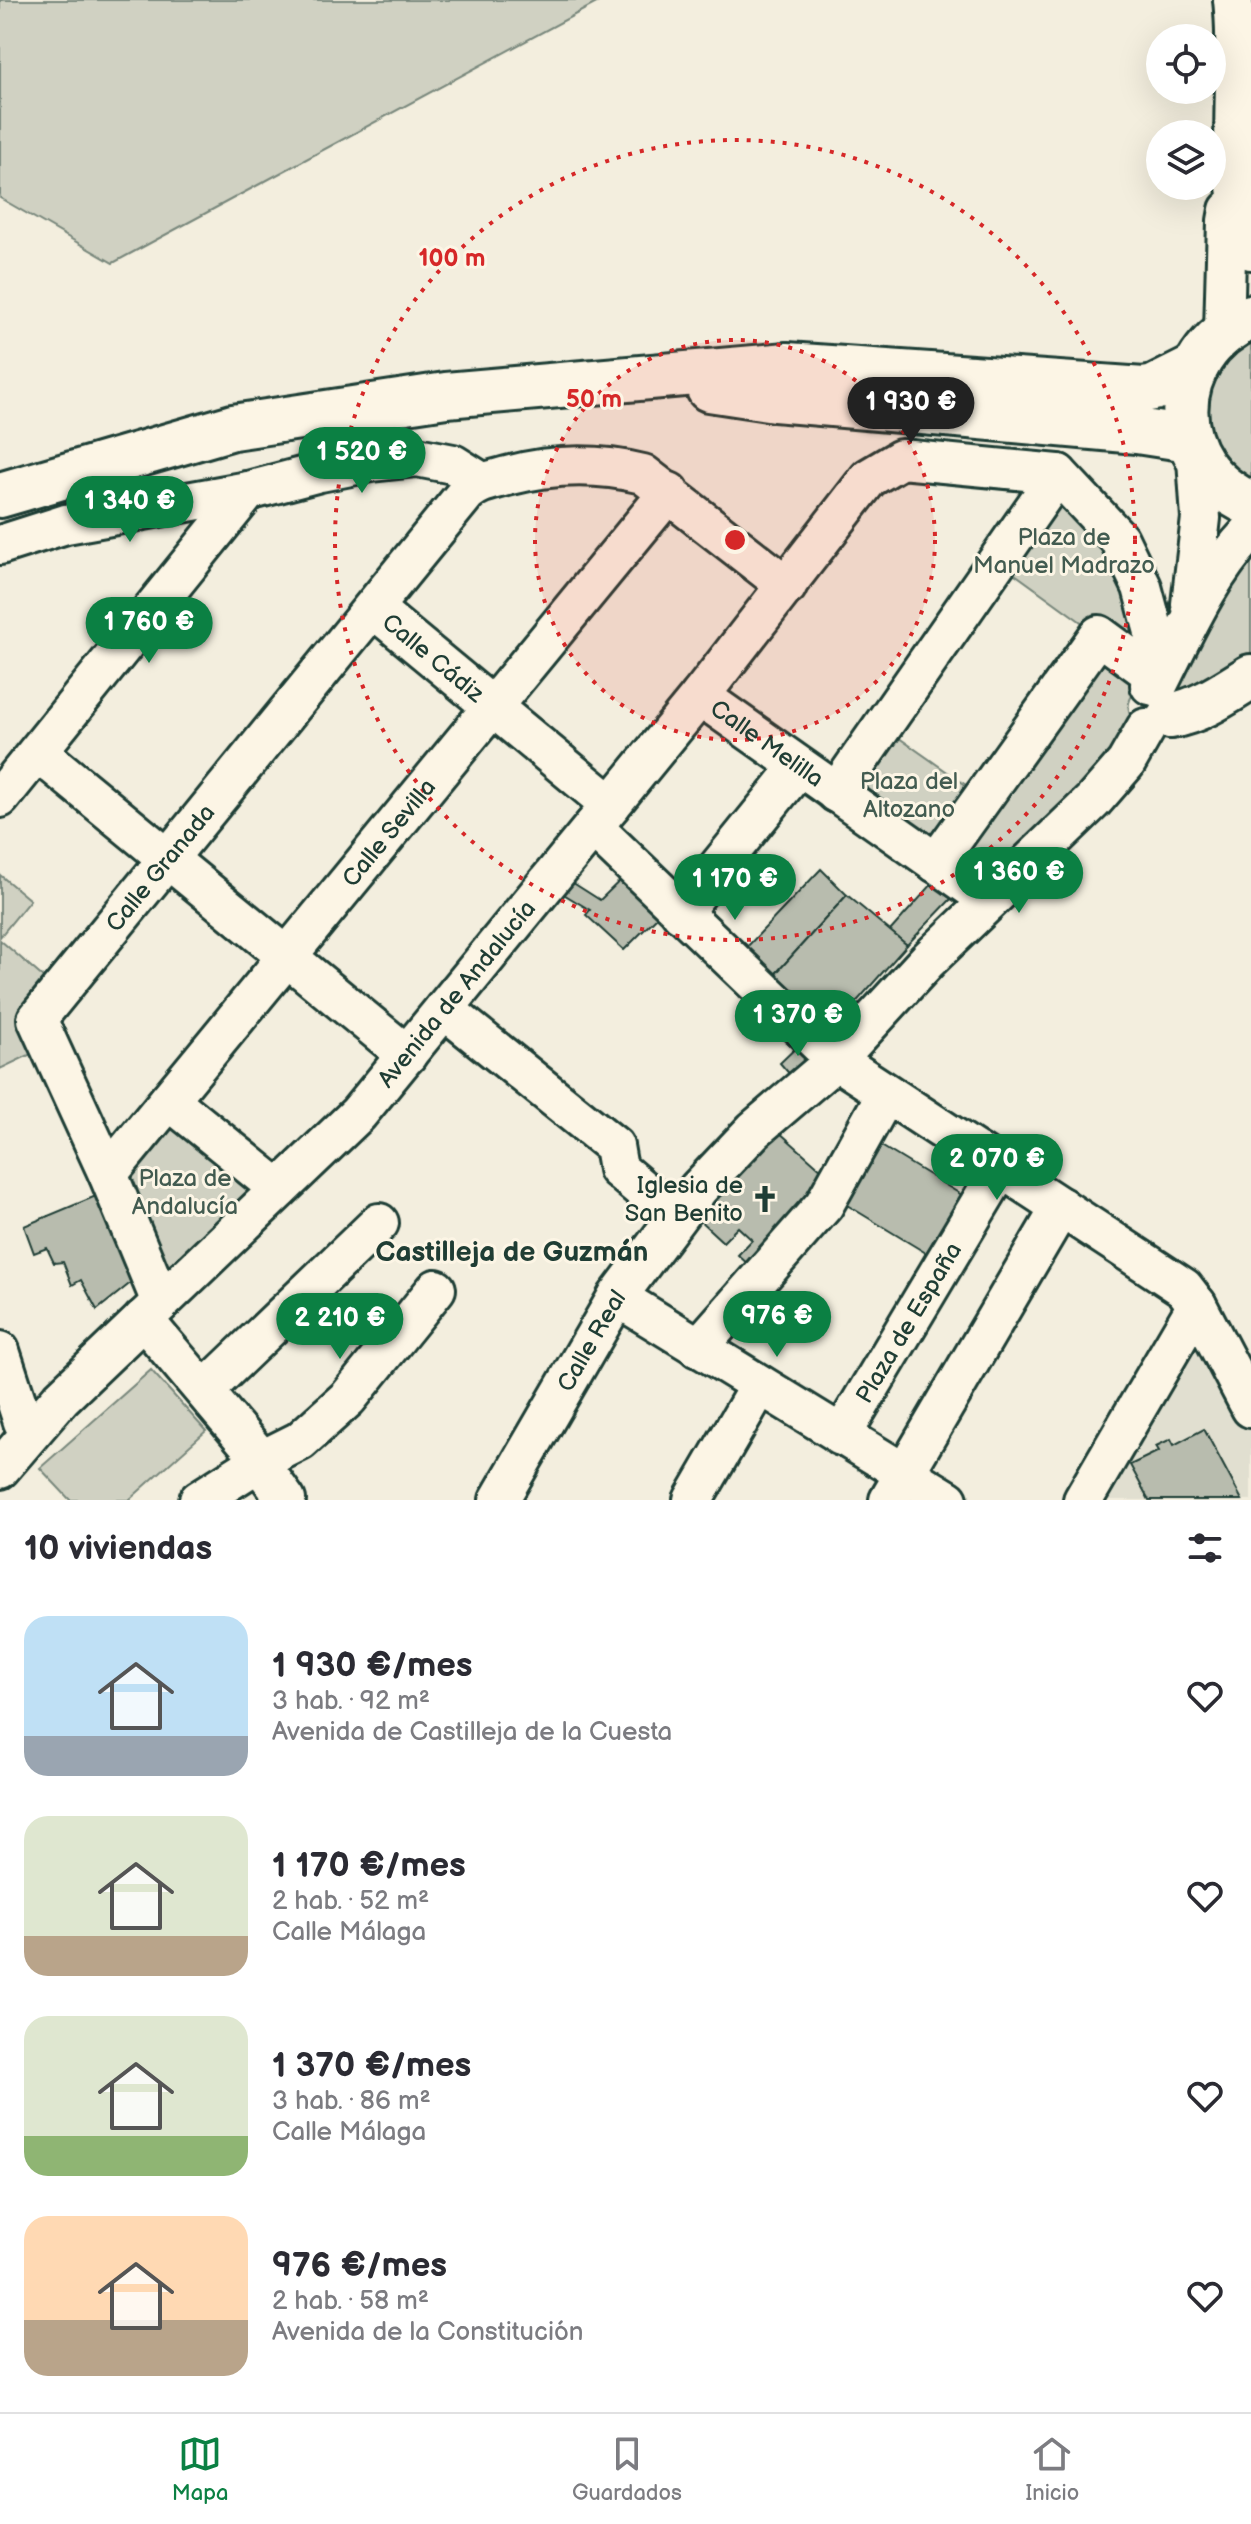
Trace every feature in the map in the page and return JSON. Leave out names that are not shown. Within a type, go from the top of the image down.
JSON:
[{"type":"main road","points":[[1238,324],[1208,348],[1196,367],[1186,402],[1193,449],[1212,480],[1232,496],[1251,504]]},
{"type":"main road","points":[[0,495],[233,427],[446,395],[787,365],[1144,390],[1196,367]]},
{"type":"main road","points":[[644,378],[775,399],[1137,431],[1193,449]]},
{"type":"main road","points":[[1155,698],[1186,713],[1251,677]]},
{"type":"street","points":[[1233,0],[1237,34],[1235,184],[1227,221],[1238,324]]},
{"type":"street","points":[[1235,184],[1251,250]]},
{"type":"street","points":[[1186,631],[1201,518],[1193,449]]},
{"type":"street","points":[[0,545],[66,524],[248,491],[320,472],[417,457],[453,464],[480,481],[540,469],[581,466],[643,474],[787,586]]},
{"type":"street","name":"Avenida de Andalucía","points":[[0,1469],[61,1398],[358,1114],[700,696],[869,478],[901,459],[1058,474]]},
{"type":"street","points":[[836,793],[1058,474],[1119,539],[1142,587],[1154,632],[1155,698]]},
{"type":"street","name":"Calle Granada","points":[[286,1500],[261,1461],[205,1390],[152,1310],[108,1174],[37,1019],[467,492],[480,481]]},
{"type":"street","points":[[0,798],[248,491]]},
{"type":"street","name":"Calle Sevilla","points":[[108,1174],[669,492]]},
{"type":"street","name":"Calle Real","points":[[499,1500],[617,1297],[675,1217],[754,1130],[836,1060],[928,960],[1051,844],[1126,763],[1210,583],[1251,531]]},
{"type":"street","name":"Calle Cádiz","points":[[373,608],[493,707],[602,816],[681,913],[836,1060],[1184,1288],[1197,1305],[1251,1408]]},
{"type":"street","points":[[936,863],[1099,635],[1155,698]]},
{"type":"street","name":"Calle Melilla","points":[[700,696],[989,900]]},
{"type":"street","points":[[39,753],[407,1055]]},
{"type":"street","points":[[681,913],[799,767]]},
{"type":"street","points":[[444,1009],[614,1146],[618,1169],[675,1217]]},
{"type":"street","points":[[698,1348],[824,1205],[886,1094]]},
{"type":"street","points":[[169,1100],[279,1189]]},
{"type":"street","name":"Plaza de España","points":[[841,1436],[1001,1168]]},
{"type":"street","points":[[896,1487],[1061,1207]]},
{"type":"street","points":[[205,1390],[379,1223]]},
{"type":"street","points":[[199,1500],[261,1461],[300,1441],[355,1392],[436,1289]]},
{"type":"street","points":[[617,1297],[841,1436],[896,1487],[948,1500]]},
{"type":"street","points":[[1083,1500],[1197,1305]]},
{"type":"street","points":[[0,1351],[12,1423],[61,1398]]},
{"type":"street","points":[[693,1500],[760,1385]]},
{"type":"shaded area","points":[[1197,1305],[1251,1408],[1251,1500],[1083,1500]]},
{"type":"green space","points":[[0,0],[602,0],[113,263],[0,198]]},
{"type":"green space","points":[[1251,330],[1251,491],[1222,473],[1197,395]]},
{"type":"green space","points":[[1058,474],[1142,587],[1137,690],[1130,699],[1129,708],[1139,726],[989,900],[836,793],[882,726],[983,797],[1099,635],[997,561]]},
{"type":"green space","points":[[1251,531],[1251,677],[1170,716],[1186,631]]},
{"type":"green space","points":[[0,875],[30,900],[0,937]]},
{"type":"green space","points":[[0,940],[60,992],[50,1045],[0,1069]]},
{"type":"green space","name":"Plaza de Andalucía","points":[[169,1100],[279,1189],[161,1302],[108,1174]]},
{"type":"green space","points":[[151,1370],[206,1431],[129,1500],[70,1500],[40,1468]]},
{"type":"building","points":[[634,867],[671,903],[624,950],[586,915],[590,910],[547,884],[556,872],[600,900]]},
{"type":"building","points":[[821,869],[847,895],[770,980],[744,950]]},
{"type":"building","points":[[933,883],[952,898],[907,945],[890,931]]},
{"type":"building","points":[[847,895],[907,945],[827,1035],[770,980]]},
{"type":"building","points":[[804,1040],[817,1054],[792,1077],[780,1063]]},
{"type":"building","name":"Iglesia de San Benito","points":[[778,1131],[832,1179],[751,1267],[738,1255],[752,1240],[738,1227],[723,1242],[698,1219]]},
{"type":"building","points":[[878,1144],[962,1195],[926,1253],[842,1202]]},
{"type":"building","points":[[115,1188],[148,1269],[97,1310],[81,1280],[72,1285],[63,1262],[54,1263],[47,1248],[34,1253],[24,1226]]},
{"type":"building","points":[[1204,1429],[1242,1500],[1149,1500],[1130,1465],[1159,1451],[1156,1446],[1171,1439],[1174,1445]]},
{"type":"place","name":"Iglesia de San Benito","points":[[765,1199]]},
{"type":"district","name":"Castilleja de Guzmán","points":[[512,1251]]},
{"type":"park label","name":"Plaza de Manuel Madrazo","points":[[1064,551]]},
{"type":"park label","name":"Plaza del Altozano","points":[[909,795]]}]
